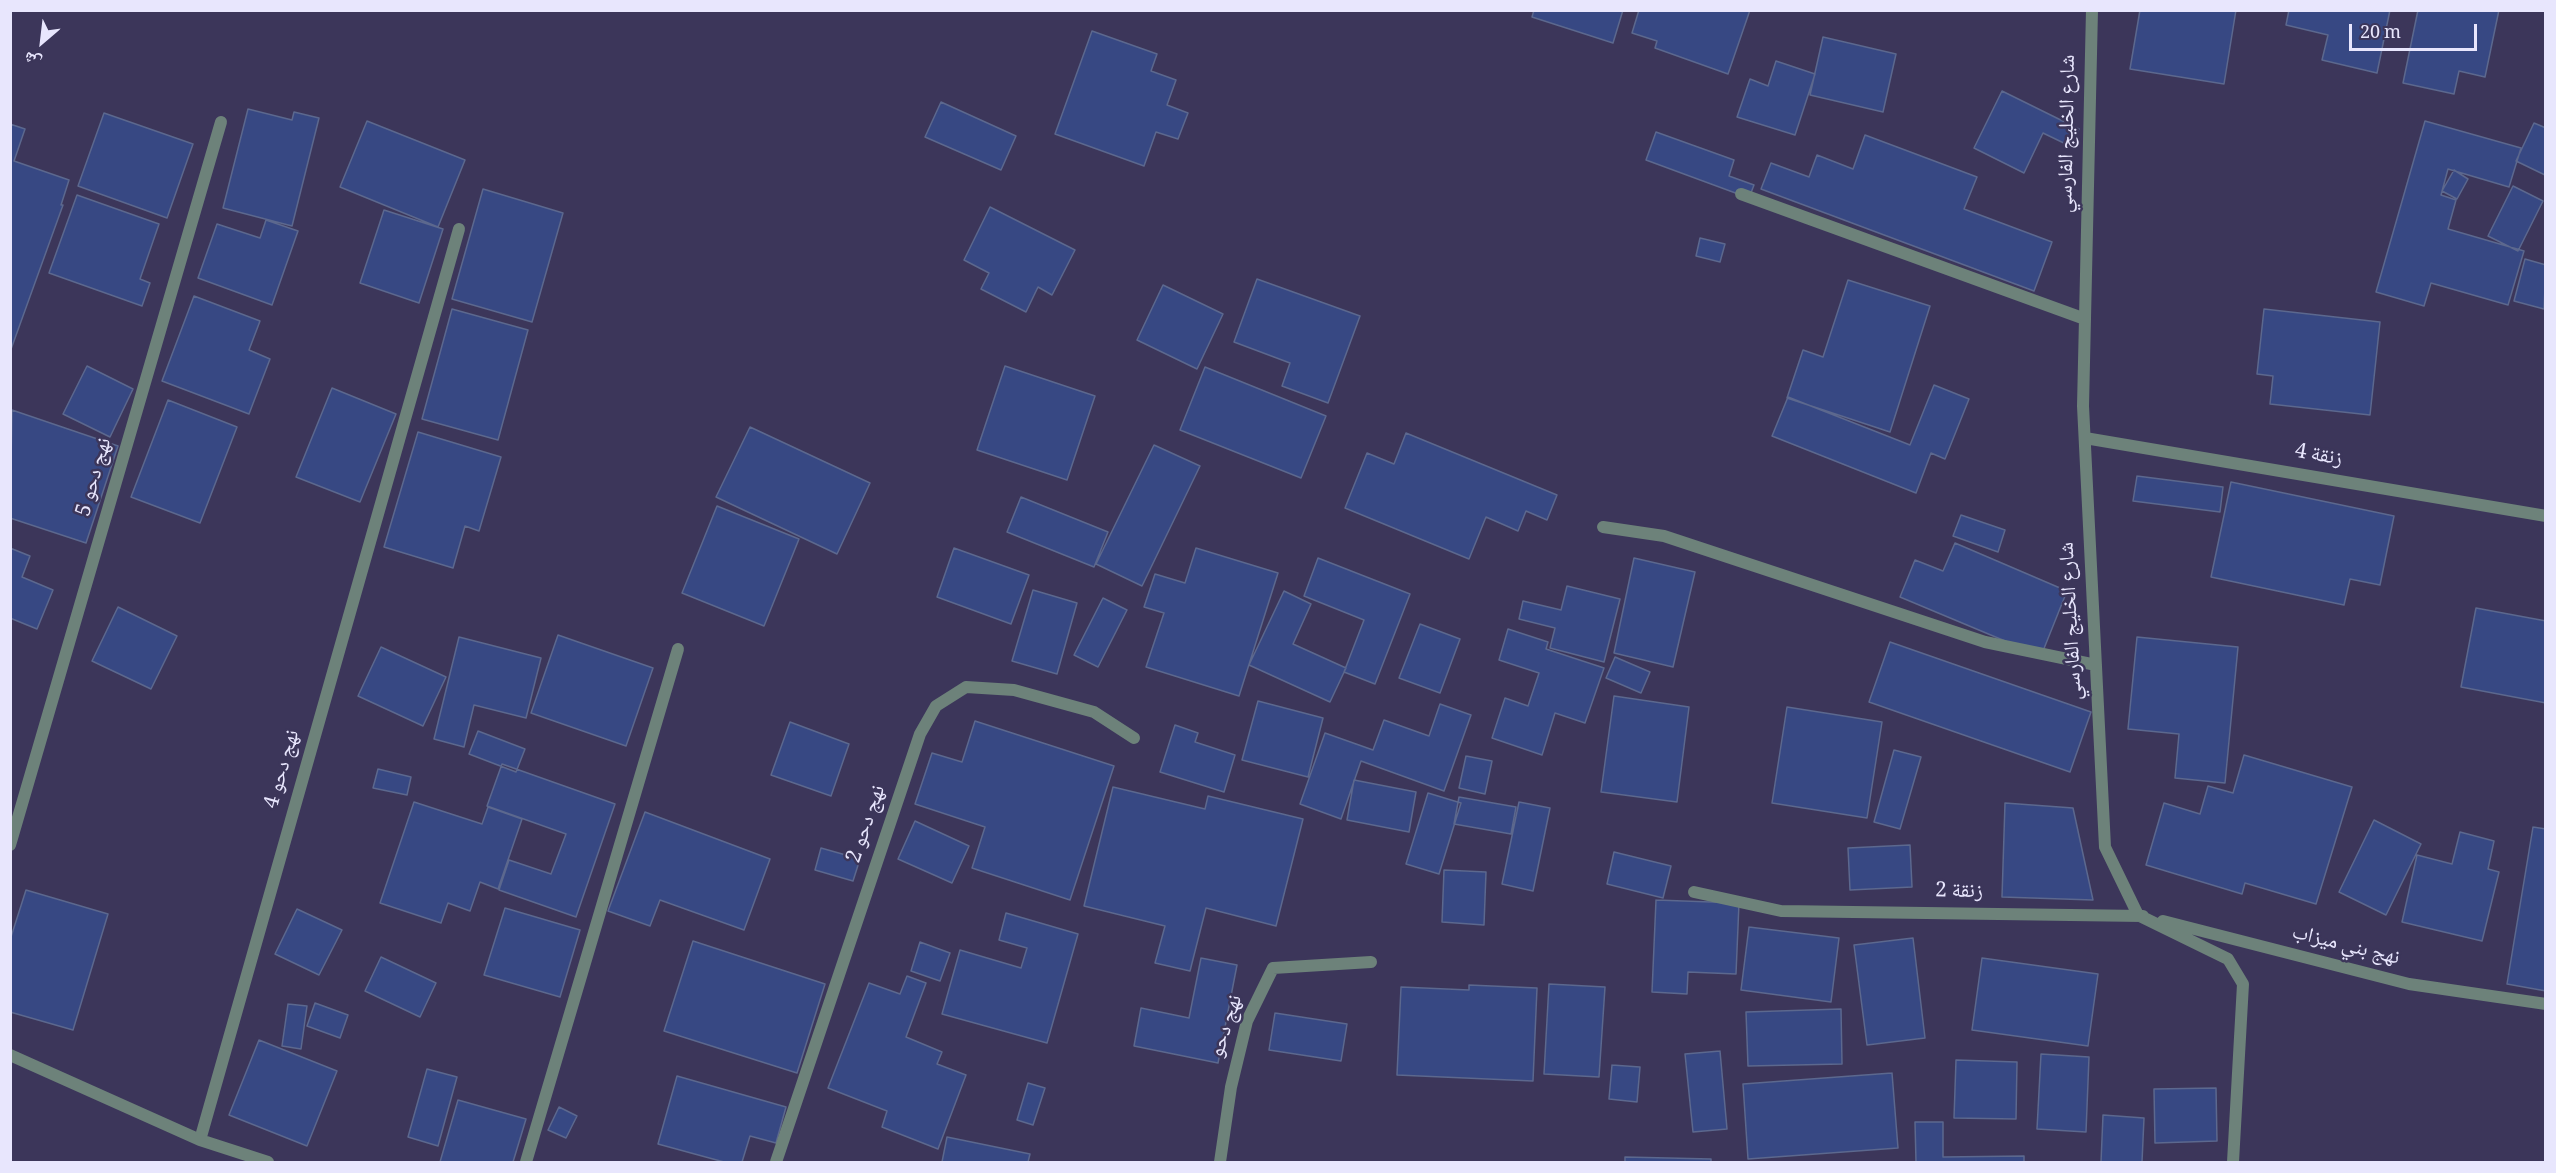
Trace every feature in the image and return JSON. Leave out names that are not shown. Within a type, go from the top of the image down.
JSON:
[{"type":"street","name":"شارع الخليج الفارسي","points":[[2092,10],[2085,318],[2085,438],[2105,847],[2138,915]]},
{"type":"street","name":"نهج دحو 5","points":[[10,845],[221,122]]},
{"type":"street","points":[[1741,194],[2085,318]]},
{"type":"street","name":"نهج دحو 4","points":[[200,1140],[459,229]]},
{"type":"street","name":"زنقة 4","points":[[2085,438],[2546,516]]},
{"type":"street","points":[[1603,527],[1664,536],[1985,642],[2096,665]]},
{"type":"street","points":[[526,1162],[678,649]]},
{"type":"street","name":"نهج دحو 2","points":[[776,1162],[920,734],[936,706],[966,687],[1014,690],[1094,712],[1134,738]]},
{"type":"street","name":"زنقة 2","points":[[1694,892],[1781,912],[2138,915]]},
{"type":"street","points":[[2138,915],[2228,959],[2243,984],[2233,1162]]},
{"type":"street","name":"نهج بني ميزاب","points":[[2138,915],[2409,984],[2546,1004]]},
{"type":"street","name":"نهج دحو","points":[[1220,1162],[1231,1087],[1247,1021],[1273,968],[1371,962]]},
{"type":"street","points":[[10,1055],[200,1140],[268,1162]]},
{"type":"building","points":[[1534,10],[1623,10],[1613,43],[1532,17]]},
{"type":"building","points":[[1639,10],[1750,10],[1728,74],[1655,48],[1657,41],[1632,33]]},
{"type":"building","points":[[2140,10],[2236,10],[2224,84],[2130,69]]},
{"type":"building","points":[[2289,10],[2390,10],[2377,73],[2322,60],[2328,35],[2286,25]]},
{"type":"building","points":[[2418,10],[2499,10],[2485,77],[2459,71],[2454,94],[2403,83]]},
{"type":"building","points":[[1092,31],[1157,54],[1151,71],[1176,80],[1167,105],[1188,113],[1178,139],[1156,132],[1144,166],[1055,134]]},
{"type":"building","points":[[1823,37],[1896,54],[1883,112],[1810,95]]},
{"type":"building","points":[[1776,61],[1815,74],[1795,135],[1737,117],[1750,79],[1768,86]]},
{"type":"building","points":[[2002,91],[2079,129],[2070,146],[2043,133],[2024,173],[1974,148]]},
{"type":"building","points":[[941,102],[1016,136],[1001,170],[925,137]]},
{"type":"building","points":[[248,109],[292,120],[294,112],[319,118],[292,226],[223,208]]},
{"type":"building","points":[[104,113],[193,144],[167,218],[78,186]]},
{"type":"building","points":[[367,121],[465,160],[438,227],[340,187]]},
{"type":"building","points":[[2425,121],[2521,148],[2509,187],[2448,169],[2441,195],[2456,200],[2448,229],[2524,251],[2508,305],[2431,283],[2424,306],[2376,292]]},
{"type":"building","points":[[2534,123],[2546,128],[2545,175],[2516,161]]},
{"type":"building","points":[[10,124],[25,129],[14,161],[69,180],[61,205],[63,205],[10,352]]},
{"type":"building","points":[[1656,132],[1734,160],[1729,176],[1754,185],[1749,198],[1646,160]]},
{"type":"building","points":[[1865,135],[1977,177],[1964,209],[2052,242],[2034,291],[1761,189],[1771,163],[1809,177],[1817,155],[1853,169]]},
{"type":"building","points":[[2454,170],[2468,179],[2457,199],[2442,191]]},
{"type":"building","points":[[2513,186],[2543,201],[2518,251],[2488,236]]},
{"type":"building","points":[[483,189],[563,213],[532,322],[452,299]]},
{"type":"building","points":[[77,195],[159,224],[140,279],[150,283],[142,306],[49,273]]},
{"type":"building","points":[[990,207],[1075,250],[1052,295],[1038,287],[1026,312],[981,289],[989,273],[964,260]]},
{"type":"building","points":[[384,210],[443,229],[419,303],[360,283]]},
{"type":"building","points":[[266,220],[298,231],[272,305],[198,278],[217,224],[260,238]]},
{"type":"building","points":[[1700,238],[1725,244],[1720,262],[1696,256]]},
{"type":"building","points":[[2525,259],[2546,265],[2544,309],[2514,301]]},
{"type":"building","points":[[1257,279],[1360,316],[1328,403],[1282,386],[1290,363],[1234,342]]},
{"type":"building","points":[[1848,280],[1930,306],[1890,432],[1787,398],[1803,350],[1823,357]]},
{"type":"building","points":[[1163,285],[1223,314],[1197,369],[1137,340]]},
{"type":"building","points":[[194,296],[260,321],[249,350],[270,359],[249,414],[162,381]]},
{"type":"building","points":[[452,309],[528,330],[498,440],[422,419]]},
{"type":"building","points":[[2264,309],[2380,322],[2370,415],[2270,404],[2273,376],[2257,374]]},
{"type":"building","points":[[87,366],[133,389],[110,437],[63,414]]},
{"type":"building","points":[[1005,366],[1095,396],[1067,480],[977,450]]},
{"type":"building","points":[[1205,367],[1326,416],[1301,478],[1180,430]]},
{"type":"building","points":[[1934,385],[1969,399],[1945,459],[1931,453],[1916,493],[1772,436],[1788,397],[1910,445]]},
{"type":"building","points":[[332,388],[396,414],[360,502],[296,477]]},
{"type":"building","points":[[168,400],[237,427],[200,523],[131,497]]},
{"type":"building","points":[[12,410],[118,446],[86,543],[10,518]]},
{"type":"building","points":[[750,427],[870,483],[837,554],[716,497]]},
{"type":"building","points":[[418,432],[501,457],[479,531],[465,526],[453,568],[384,547]]},
{"type":"building","points":[[1406,433],[1557,495],[1547,520],[1526,511],[1518,531],[1486,517],[1469,559],[1345,508],[1367,453],[1394,464]]},
{"type":"building","points":[[1154,445],[1200,466],[1142,586],[1096,564]]},
{"type":"building","points":[[2137,476],[2223,487],[2220,512],[2133,501]]},
{"type":"building","points":[[2231,482],[2394,516],[2380,585],[2350,579],[2344,605],[2211,577]]},
{"type":"building","points":[[1021,497],[1108,532],[1094,567],[1007,532]]},
{"type":"building","points":[[717,506],[799,539],[764,626],[682,593]]},
{"type":"building","points":[[1961,515],[2005,530],[1998,552],[1953,536]]},
{"type":"building","points":[[1955,543],[2067,591],[2041,656],[1900,597],[1915,560],[1943,571]]},
{"type":"building","points":[[10,548],[30,556],[22,577],[53,590],[37,629],[10,618]]},
{"type":"building","points":[[954,548],[1029,575],[1011,624],[937,597]]},
{"type":"building","points":[[1196,548],[1278,573],[1239,696],[1146,667],[1164,613],[1144,607],[1155,574],[1185,583]]},
{"type":"building","points":[[1318,558],[1410,594],[1375,684],[1344,672],[1364,620],[1304,596]]},
{"type":"building","points":[[1634,558],[1695,572],[1673,667],[1614,653]]},
{"type":"building","points":[[1567,586],[1620,599],[1604,662],[1550,648],[1555,628],[1519,619],[1523,601],[1561,610]]},
{"type":"building","points":[[1033,590],[1077,603],[1057,674],[1012,661]]},
{"type":"building","points":[[1284,591],[1311,604],[1293,644],[1346,668],[1330,702],[1249,665]]},
{"type":"building","points":[[1103,598],[1127,610],[1098,667],[1074,655]]},
{"type":"building","points":[[118,607],[177,636],[151,689],[92,661]]},
{"type":"building","points":[[2476,608],[2546,621],[2546,703],[2461,687]]},
{"type":"building","points":[[1420,624],[1460,639],[1440,693],[1399,678]]},
{"type":"building","points":[[1508,629],[1548,642],[1546,649],[1604,668],[1585,723],[1555,713],[1542,755],[1492,738],[1505,698],[1528,706],[1539,673],[1499,660]]},
{"type":"building","points":[[558,635],[653,668],[626,746],[531,713]]},
{"type":"building","points":[[459,637],[541,658],[526,718],[474,705],[464,747],[434,739]]},
{"type":"building","points":[[2137,637],[2238,647],[2225,783],[2175,778],[2179,734],[2128,729]]},
{"type":"building","points":[[1890,642],[2091,712],[2070,772],[1869,702]]},
{"type":"building","points":[[381,647],[446,677],[423,726],[358,696]]},
{"type":"building","points":[[1615,657],[1650,672],[1641,693],[1606,678]]},
{"type":"building","points":[[1614,696],[1689,707],[1677,802],[1601,792]]},
{"type":"building","points":[[1258,701],[1323,718],[1308,777],[1242,760]]},
{"type":"building","points":[[1440,704],[1471,715],[1444,791],[1361,761],[1341,819],[1300,804],[1325,733],[1373,750],[1384,720],[1429,736]]},
{"type":"building","points":[[1787,707],[1882,722],[1867,818],[1772,803]]},
{"type":"building","points":[[975,721],[1114,766],[1070,900],[972,868],[985,827],[915,804],[932,753],[962,762]]},
{"type":"building","points":[[790,722],[849,744],[831,796],[771,775]]},
{"type":"building","points":[[1175,725],[1198,733],[1195,742],[1235,755],[1224,792],[1160,772]]},
{"type":"building","points":[[478,731],[525,749],[516,772],[469,754]]},
{"type":"building","points":[[1894,750],[1921,757],[1900,829],[1874,822]]},
{"type":"building","points":[[2244,755],[2352,787],[2316,904],[2245,883],[2242,894],[2146,865],[2164,803],[2200,814],[2208,786],[2233,793]]},
{"type":"building","points":[[1466,756],[1492,761],[1485,794],[1459,788]]},
{"type":"building","points":[[502,764],[615,804],[576,917],[499,890],[509,860],[551,874],[566,834],[487,806]]},
{"type":"building","points":[[378,769],[411,777],[407,795],[373,788]]},
{"type":"building","points":[[1354,780],[1416,792],[1409,832],[1347,820]]},
{"type":"building","points":[[1113,787],[1205,809],[1208,796],[1303,819],[1276,926],[1206,908],[1190,971],[1155,963],[1165,926],[1084,906]]},
{"type":"building","points":[[1428,793],[1461,803],[1439,874],[1406,864]]},
{"type":"building","points":[[1459,797],[1516,807],[1511,834],[1454,824]]},
{"type":"building","points":[[414,802],[482,824],[488,807],[522,819],[498,889],[480,882],[470,911],[448,903],[441,923],[380,903]]},
{"type":"building","points":[[1519,802],[1550,808],[1533,891],[1502,884]]},
{"type":"building","points":[[2005,803],[2073,808],[2093,900],[2002,897]]},
{"type":"building","points":[[645,812],[770,859],[744,930],[660,900],[650,926],[608,911]]},
{"type":"building","points":[[2374,820],[2421,844],[2386,915],[2339,892]]},
{"type":"building","points":[[915,821],[969,846],[952,883],[898,859]]},
{"type":"building","points":[[2533,827],[2546,829],[2546,991],[2507,984]]},
{"type":"building","points":[[2460,832],[2494,841],[2488,869],[2499,872],[2482,941],[2402,922],[2417,855],[2452,864]]},
{"type":"building","points":[[1910,845],[1912,887],[1850,890],[1848,848]]},
{"type":"building","points":[[821,848],[860,859],[853,881],[815,870]]},
{"type":"building","points":[[1614,852],[1671,866],[1663,898],[1607,884]]},
{"type":"building","points":[[1444,870],[1486,872],[1484,925],[1442,922]]},
{"type":"building","points":[[26,890],[108,914],[73,1030],[10,1012],[10,940]]},
{"type":"building","points":[[1656,900],[1739,903],[1736,974],[1688,972],[1687,994],[1652,992]]},
{"type":"building","points":[[505,908],[580,930],[560,997],[484,975]]},
{"type":"building","points":[[297,909],[342,930],[319,975],[275,954]]},
{"type":"building","points":[[1006,913],[1078,934],[1047,1043],[942,1014],[960,950],[1021,968],[1027,948],[999,940]]},
{"type":"building","points":[[1749,927],[1839,938],[1831,1002],[1741,990]]},
{"type":"building","points":[[1913,938],[1925,1038],[1867,1045],[1854,945]]},
{"type":"building","points":[[693,941],[825,984],[797,1073],[664,1031]]},
{"type":"building","points":[[920,942],[950,953],[940,981],[911,971]]},
{"type":"building","points":[[381,957],[436,983],[420,1017],[365,991]]},
{"type":"building","points":[[1201,958],[1237,965],[1218,1063],[1134,1046],[1141,1008],[1189,1018]]},
{"type":"building","points":[[1982,958],[2098,974],[2088,1046],[1972,1030]]},
{"type":"building","points":[[907,976],[926,983],[906,1037],[942,1052],[937,1064],[966,1075],[938,1149],[882,1127],[887,1111],[828,1088],[869,983],[900,994]]},
{"type":"building","points":[[1549,984],[1605,987],[1599,1077],[1544,1074]]},
{"type":"building","points":[[1469,985],[1537,988],[1533,1081],[1397,1075],[1401,987],[1469,990]]},
{"type":"building","points":[[315,1003],[348,1015],[340,1038],[307,1026]]},
{"type":"building","points":[[288,1004],[307,1006],[301,1049],[282,1046]]},
{"type":"building","points":[[1841,1009],[1842,1064],[1748,1066],[1746,1012]]},
{"type":"building","points":[[1275,1013],[1347,1024],[1341,1061],[1269,1050]]},
{"type":"building","points":[[259,1040],[337,1071],[307,1146],[229,1115]]},
{"type":"building","points":[[1720,1051],[1727,1129],[1693,1132],[1685,1054]]},
{"type":"building","points":[[2041,1054],[2089,1057],[2086,1132],[2037,1129]]},
{"type":"building","points":[[1956,1060],[2017,1062],[2016,1119],[1954,1118]]},
{"type":"building","points":[[1612,1065],[1640,1067],[1637,1102],[1609,1099]]},
{"type":"building","points":[[427,1069],[457,1077],[438,1146],[408,1137]]},
{"type":"building","points":[[1892,1073],[1898,1148],[1748,1159],[1743,1084]]},
{"type":"building","points":[[677,1076],[786,1107],[776,1143],[750,1136],[742,1162],[724,1162],[658,1144]]},
{"type":"building","points":[[1028,1083],[1045,1088],[1033,1125],[1017,1120]]},
{"type":"building","points":[[2216,1088],[2217,1141],[2155,1143],[2154,1089]]},
{"type":"building","points":[[458,1100],[526,1119],[513,1162],[440,1162]]},
{"type":"building","points":[[559,1107],[577,1116],[566,1138],[548,1130]]},
{"type":"building","points":[[2103,1115],[2144,1118],[2142,1162],[2101,1162]]},
{"type":"building","points":[[1915,1122],[1943,1122],[1943,1157],[2024,1156],[2024,1162],[1916,1162]]},
{"type":"building","points":[[947,1137],[1030,1154],[1028,1162],[942,1162]]},
{"type":"building","points":[[1625,1157],[1711,1159],[1711,1162],[1625,1162]]}]
